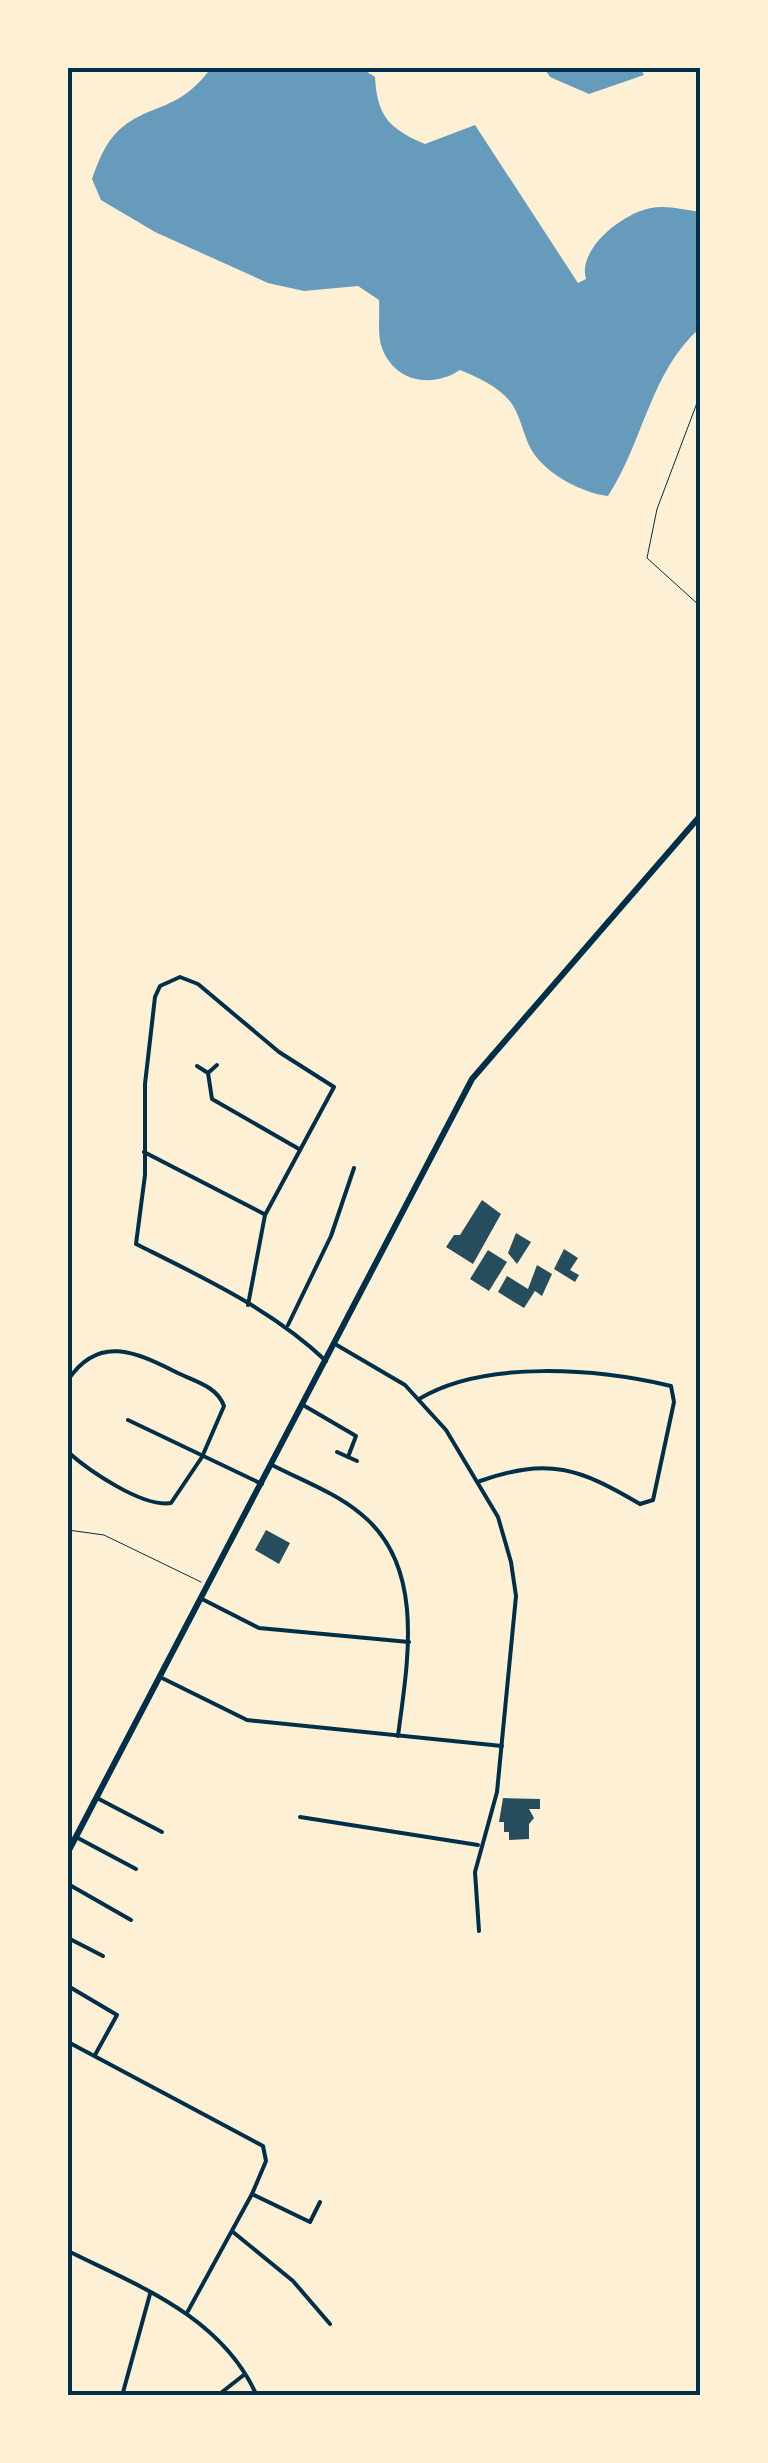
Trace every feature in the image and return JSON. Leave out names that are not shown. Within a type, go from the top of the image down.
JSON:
[{"type":"highway","points":[[68,1852],[472,1079],[700,816]]},
{"type":"street","points":[[248,1305],[265,1215],[333,1084],[279,1052],[198,984],[180,978],[169,980],[155,997],[145,1084],[136,1244],[248,1305],[288,1325],[326,1360]]},
{"type":"street","points":[[208,1073],[217,1065]]},
{"type":"street","points":[[197,1066],[208,1073],[212,1099],[299,1149]]},
{"type":"street","points":[[144,1152],[265,1215]]},
{"type":"street","points":[[288,1325],[330,1236],[354,1168]]},
{"type":"street","points":[[335,1344],[370,1362],[420,1399],[480,1481],[498,1517],[516,1596],[497,1792],[475,1872],[480,1931]]},
{"type":"street","points":[[68,1380],[86,1360],[112,1351],[130,1350],[214,1390],[224,1406],[179,1498],[163,1505],[92,1472],[68,1452]]},
{"type":"street","points":[[420,1399],[440,1386],[499,1374],[549,1372],[671,1386],[674,1402],[653,1500],[640,1504],[594,1477],[554,1466],[515,1469],[480,1481]]},
{"type":"street","points":[[303,1405],[356,1436],[348,1457]]},
{"type":"street","points":[[128,1420],[262,1484]]},
{"type":"street","points":[[338,1452],[357,1461]]},
{"type":"street","points":[[272,1465],[368,1520],[397,1567],[410,1642],[398,1736]]},
{"type":"street","points":[[202,1599],[259,1628],[410,1642]]},
{"type":"street","points":[[160,1677],[247,1720],[502,1746]]},
{"type":"street","points":[[96,1798],[162,1832]]},
{"type":"street","points":[[300,1817],[480,1845]]},
{"type":"street","points":[[76,1836],[136,1869]]},
{"type":"street","points":[[68,1884],[132,1920]]},
{"type":"street","points":[[68,1938],[103,1956]]},
{"type":"street","points":[[68,1986],[116,2015],[95,2055]]},
{"type":"street","points":[[68,2042],[263,2146],[266,2160],[252,2194],[188,2311]]},
{"type":"street","points":[[252,2194],[310,2222],[320,2202]]},
{"type":"street","points":[[233,2232],[293,2281],[330,2324]]},
{"type":"street","points":[[68,2251],[188,2311],[245,2374],[257,2396]]},
{"type":"street","points":[[122,2396],[151,2292]]},
{"type":"street","points":[[217,2396],[245,2374]]},
{"type":"path","points":[[700,395],[656,509],[647,558],[700,606]]},
{"type":"path","points":[[68,1530],[104,1535],[208,1585]]},
{"type":"water","points":[[211,68],[361,68],[375,77],[382,112],[388,120],[425,144],[475,125],[578,283],[586,279],[588,256],[595,245],[628,217],[657,207],[700,212],[700,328],[669,365],[608,496],[568,482],[541,462],[512,404],[489,384],[460,370],[427,380],[396,369],[380,343],[379,300],[358,286],[304,291],[268,283],[155,232],[101,200],[92,179],[114,135],[131,121],[187,93]]},
{"type":"water","points":[[544,68],[640,68],[644,75],[589,94],[550,77]]},
{"type":"building","points":[[482,1200],[501,1214],[473,1264],[446,1247],[454,1235],[460,1235]]},
{"type":"building","points":[[516,1233],[531,1242],[517,1264],[508,1253]]},
{"type":"building","points":[[564,1249],[578,1258],[570,1270],[579,1275],[575,1282],[554,1269]]},
{"type":"building","points":[[488,1250],[507,1262],[489,1291],[470,1279]]},
{"type":"building","points":[[537,1265],[552,1274],[542,1296],[535,1291],[524,1308],[498,1292],[507,1276],[528,1289]]},
{"type":"building","points":[[266,1530],[290,1543],[279,1564],[255,1550]]},
{"type":"building","points":[[503,1798],[540,1799],[540,1809],[529,1809],[534,1818],[529,1824],[529,1839],[509,1840],[504,1822],[499,1822]]}]
